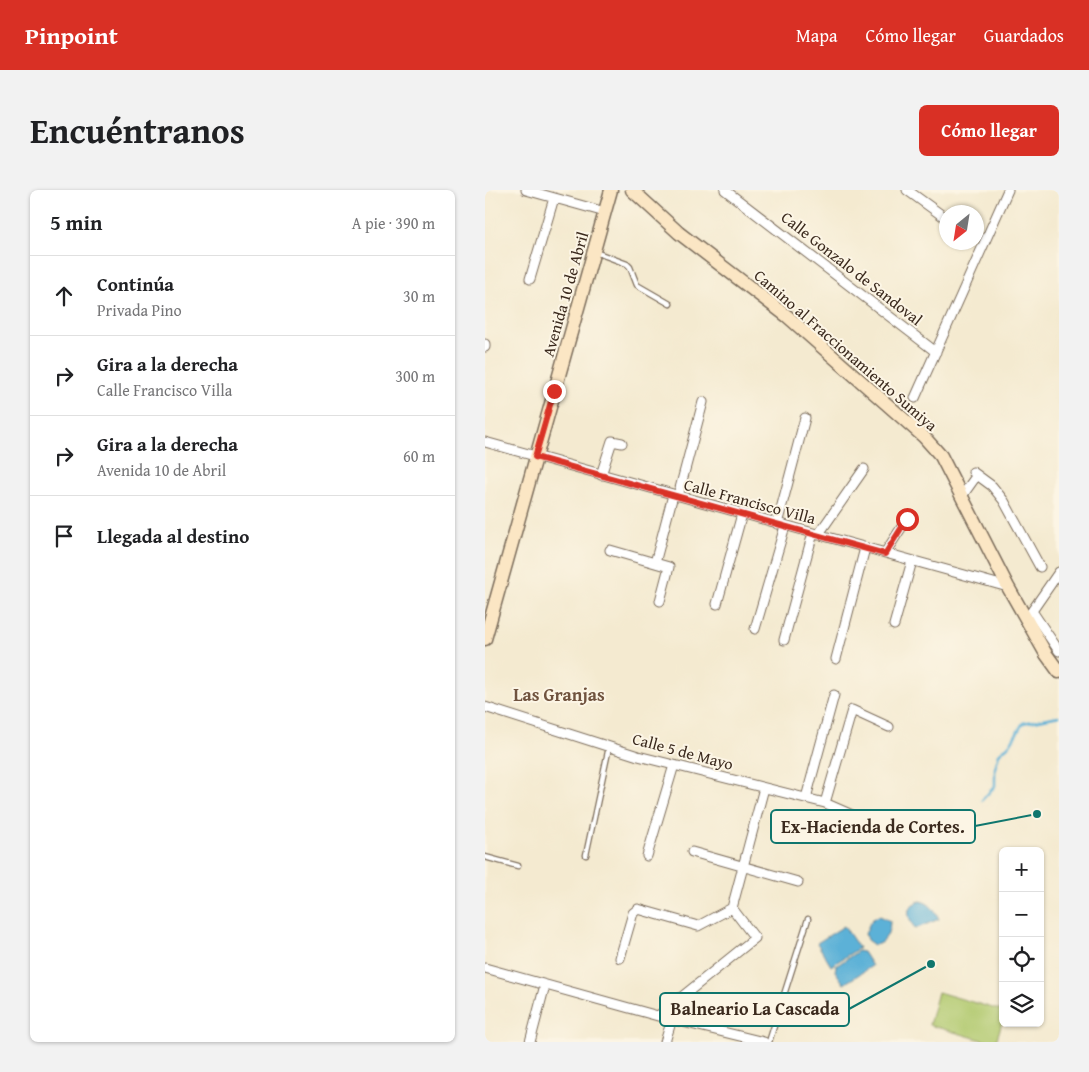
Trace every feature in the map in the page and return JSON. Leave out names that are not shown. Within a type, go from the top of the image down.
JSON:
[{"type":"street","points":[[526,190],[605,212]]},
{"type":"street","name":"Avenida 10 de Abril","points":[[485,638],[611,190]]},
{"type":"street","name":"Camino al Fraccionamiento Sumiya","points":[[631,190],[679,233],[787,316],[924,437],[941,456],[1008,587],[1059,672]]},
{"type":"street","name":"Calle Gonzalo de Sandoval","points":[[725,190],[936,352]]},
{"type":"street","points":[[907,190],[939,213]]},
{"type":"street","points":[[984,235],[1008,190]]},
{"type":"street","points":[[530,279],[554,198]]},
{"type":"street","points":[[915,398],[936,352],[977,250]]},
{"type":"street","points":[[655,563],[703,402]]},
{"type":"street","points":[[755,629],[805,418]]},
{"type":"street","points":[[601,475],[611,441],[622,443]]},
{"type":"street","name":"Calle Francisco Villa","points":[[485,442],[1008,587]]},
{"type":"street","points":[[784,640],[815,534],[864,469]]},
{"type":"street","points":[[962,496],[975,474],[992,486],[1004,501],[1040,568]]},
{"type":"street","points":[[717,604],[742,514]]},
{"type":"street","points":[[885,554],[907,519]]},
{"type":"street","points":[[836,659],[865,548]]},
{"type":"street","points":[[610,550],[669,567],[660,600]]},
{"type":"street","points":[[894,625],[912,561]]},
{"type":"street","points":[[1059,572],[1032,611],[1059,651]]},
{"type":"street","points":[[806,798],[835,695]]},
{"type":"street","name":"Calle 5 de Mayo","points":[[485,707],[674,766],[825,803],[873,824]]},
{"type":"street","points":[[825,803],[852,710],[889,727]]},
{"type":"street","points":[[647,856],[674,766]]},
{"type":"street","points":[[620,958],[633,913],[638,910],[697,926],[732,908],[764,788]]},
{"type":"street","points":[[692,852],[798,882]]},
{"type":"street","points":[[658,1016],[755,938],[732,908]]},
{"type":"street","points":[[485,970],[763,1042]]},
{"type":"street","points":[[530,1042],[545,985]]},
{"type":"street","points":[[665,1042],[672,1019]]},
{"type":"lane","points":[[594,252],[627,264],[637,285],[670,304]]},
{"type":"lane","points":[[586,855],[609,747]]},
{"type":"lane","points":[[485,857],[518,866]]},
{"type":"lane","points":[[769,1042],[808,919]]},
{"type":"green space","points":[[938,992],[999,1010],[999,1027],[1001,1027],[996,1042],[989,1042],[929,1025]]},
{"type":"water","points":[[920,901],[930,905],[939,919],[915,929],[908,913],[911,906]]},
{"type":"water","points":[[880,916],[890,921],[889,929],[884,940],[874,945],[867,940],[865,934],[872,920]]},
{"type":"water","points":[[844,926],[859,948],[831,966],[817,943]]},
{"type":"water","points":[[858,951],[863,952],[872,966],[844,984],[835,971],[836,966]]},
{"type":"waterway","points":[[982,800],[995,786],[995,768],[999,754],[1011,743],[1023,723],[1059,716]]},
{"type":"place","name":"Ex-Hacienda de Cortes.","points":[[1037,814]]},
{"type":"place","name":"Balneario La Cascada","points":[[931,964]]},
{"type":"district","name":"Las Granjas","points":[[559,694]]},
{"type":"route","points":[[554,391],[535,457],[885,554],[907,519]]}]
